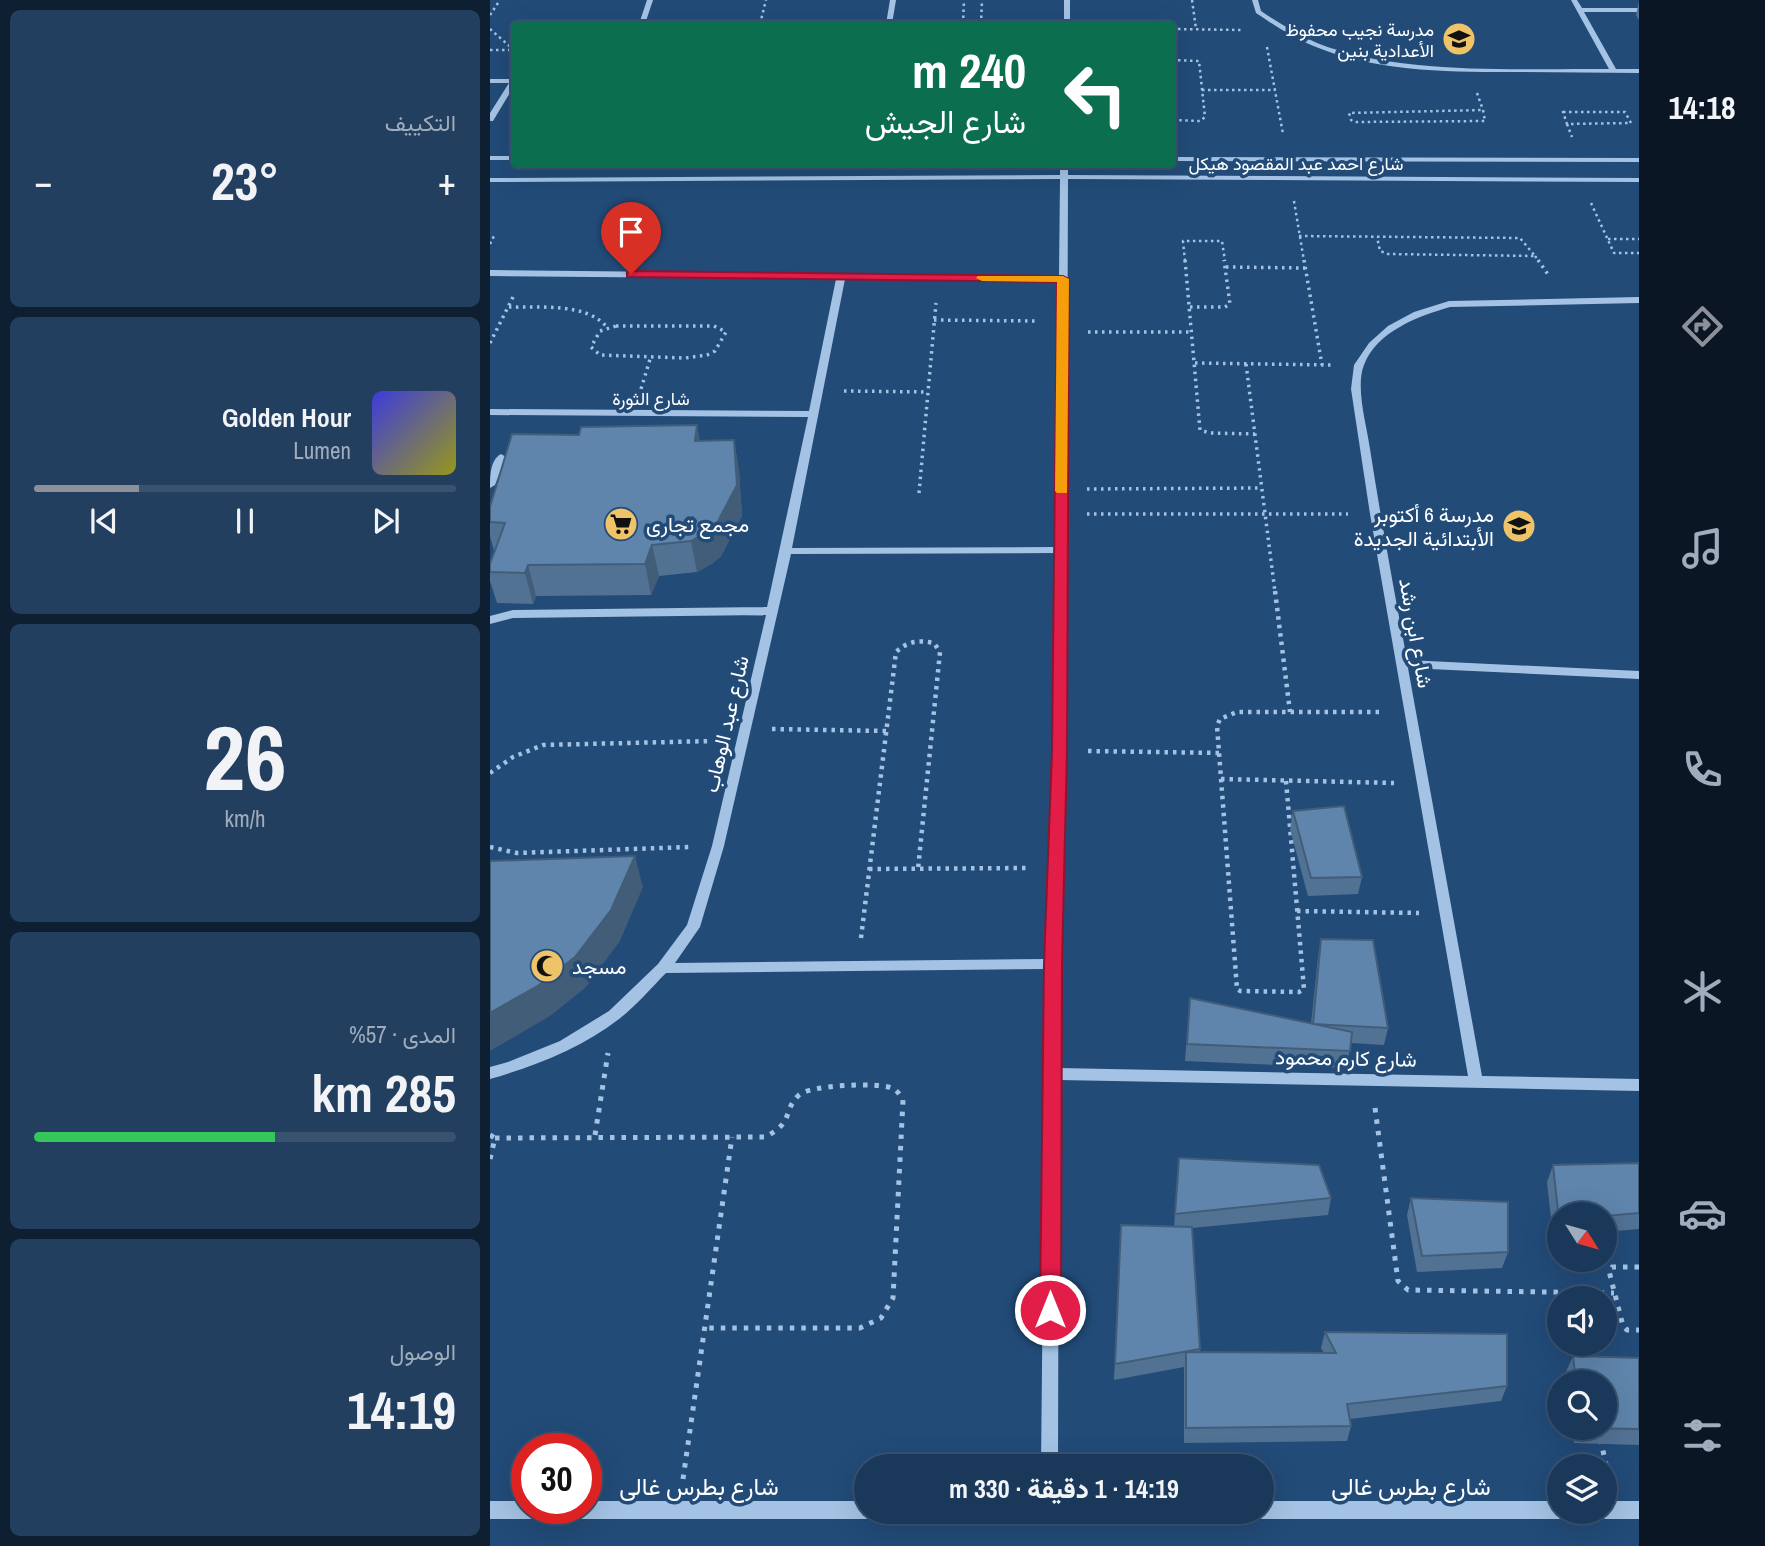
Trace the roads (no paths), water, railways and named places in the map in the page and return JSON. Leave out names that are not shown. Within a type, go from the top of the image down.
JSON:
[{"type":"street","points":[[643,21],[650,0]]},
{"type":"street","points":[[890,21],[893,0]]},
{"type":"street","points":[[1067,0],[1067,21]]},
{"type":"street","points":[[1255,0],[1258,12],[1282,30],[1310,44],[1372,61],[1428,69],[1639,71]]},
{"type":"street","points":[[1574,0],[1614,71]]},
{"type":"street","points":[[1580,10],[1639,10]]},
{"type":"street","points":[[490,81],[511,81]]},
{"type":"street","points":[[490,119],[511,86]]},
{"type":"street","points":[[490,158],[511,158]]},
{"type":"street","name":"شارع احمد عبد المقصود هيكل","points":[[1176,159],[1639,160]]},
{"type":"street","points":[[1049,1454],[1053,964],[1060,751],[1064,171]]},
{"type":"street","name":"شارع احمد عبد المقصود هيكل","points":[[490,180],[1064,171],[1290,179],[1639,180]]},
{"type":"street","points":[[490,273],[1063,279]]},
{"type":"street","name":"شارع عبد الوهاب","points":[[490,1073],[565,1045],[614,1014],[663,968],[693,927],[718,846],[786,551],[841,276]]},
{"type":"street","name":"شارع ابن رشد","points":[[1476,1082],[1375,514],[1356,389],[1359,365],[1371,345],[1391,328],[1417,314],[1448,304],[1639,300]]},
{"type":"street","name":"شارع الثورة","points":[[490,412],[813,414]]},
{"type":"street","points":[[490,485],[501,457]]},
{"type":"street","points":[[786,551],[1062,550]]},
{"type":"street","points":[[491,618],[513,614],[772,611]]},
{"type":"street","points":[[1401,664],[1639,674]]},
{"type":"street","points":[[663,968],[1053,964]]},
{"type":"street","name":"شارع كارم محمود","points":[[1052,1074],[1639,1085]]},
{"type":"street","name":"شارع بطرس غالى","points":[[490,1510],[854,1510]]},
{"type":"street","name":"شارع بطرس غالى","points":[[1274,1510],[1547,1510]]},
{"type":"street","points":[[1617,1510],[1639,1510]]},
{"type":"place","name":"مدرسة نجيب محفوظ الأعدادية بنين","points":[[1459,39]]},
{"type":"place","name":"مجمع تجارى","points":[[621,524]]},
{"type":"place","name":"مدرسة 6 أكتوبر الأبتدائية الجديدة","points":[[1519,526]]},
{"type":"place","name":"مسجد","points":[[547,966]]}]
